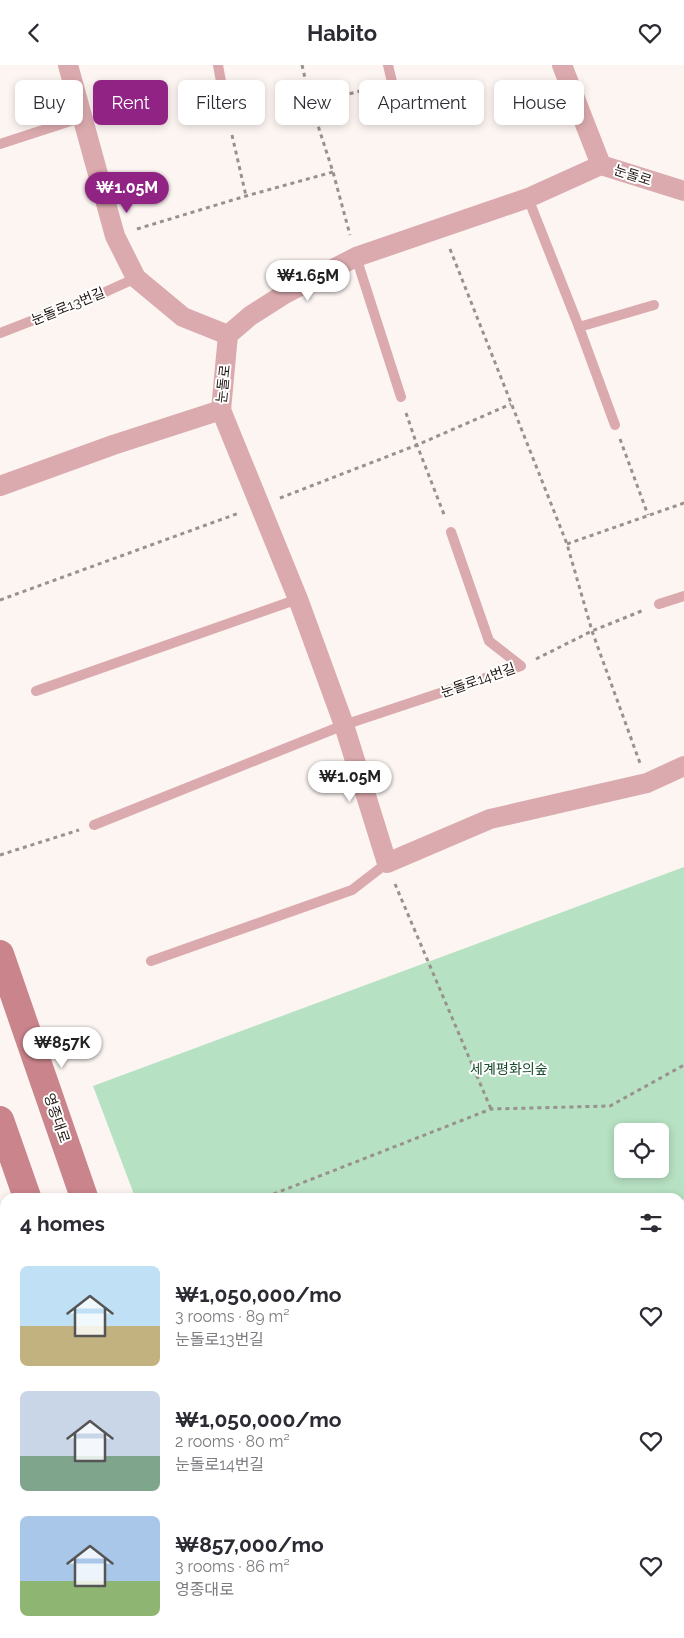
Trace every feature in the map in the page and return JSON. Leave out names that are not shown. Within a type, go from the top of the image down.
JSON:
[{"type":"main road","name":"영종대로","points":[[0,954],[83,1193]]},
{"type":"main road","points":[[0,1120],[26,1193]]},
{"type":"street","points":[[68,65],[72,80]]},
{"type":"street","points":[[562,65],[601,165]]},
{"type":"street","points":[[83,117],[115,236],[136,278],[183,317],[228,335]]},
{"type":"street","name":"눈돌로","points":[[0,485],[113,445],[221,410],[228,335],[250,316],[283,295],[356,257],[528,198],[601,165],[684,191]]},
{"type":"street","points":[[221,410],[298,599],[344,725],[386,863],[490,819],[647,783],[684,766]]},
{"type":"lane","points":[[218,65],[221,80]]},
{"type":"lane","points":[[388,65],[392,80]]},
{"type":"lane","points":[[0,144],[58,125]]},
{"type":"lane","points":[[528,198],[615,425]]},
{"type":"lane","points":[[356,257],[401,397]]},
{"type":"lane","name":"눈돌로13번길","points":[[0,333],[103,293],[136,278]]},
{"type":"lane","points":[[579,327],[654,305]]},
{"type":"lane","name":"눈돌로14번길","points":[[451,532],[489,641],[521,666]]},
{"type":"lane","points":[[659,604],[684,596]]},
{"type":"lane","points":[[36,691],[298,599]]},
{"type":"lane","name":"눈돌로14번길","points":[[94,825],[344,725],[521,666]]},
{"type":"lane","points":[[151,961],[352,890],[386,863]]},
{"type":"path","points":[[302,65],[306,80]]},
{"type":"path","points":[[229,125],[246,195]]},
{"type":"path","points":[[318,125],[356,257]]},
{"type":"path","points":[[115,236],[246,195],[333,172]]},
{"type":"path","points":[[441,227],[567,544],[592,631],[647,783]]},
{"type":"path","points":[[401,397],[417,445],[451,532]]},
{"type":"path","points":[[615,425],[648,515]]},
{"type":"path","points":[[567,544],[684,503]]},
{"type":"path","points":[[521,666],[592,631],[659,604]]},
{"type":"path","points":[[0,855],[94,825]]},
{"type":"path","points":[[386,863],[491,1109]]},
{"type":"path","points":[[276,1193],[491,1109],[610,1106],[684,1065]]},
{"type":"green space","name":"세계평화의숲","points":[[684,867],[684,1193],[133,1193],[93,1086]]}]
